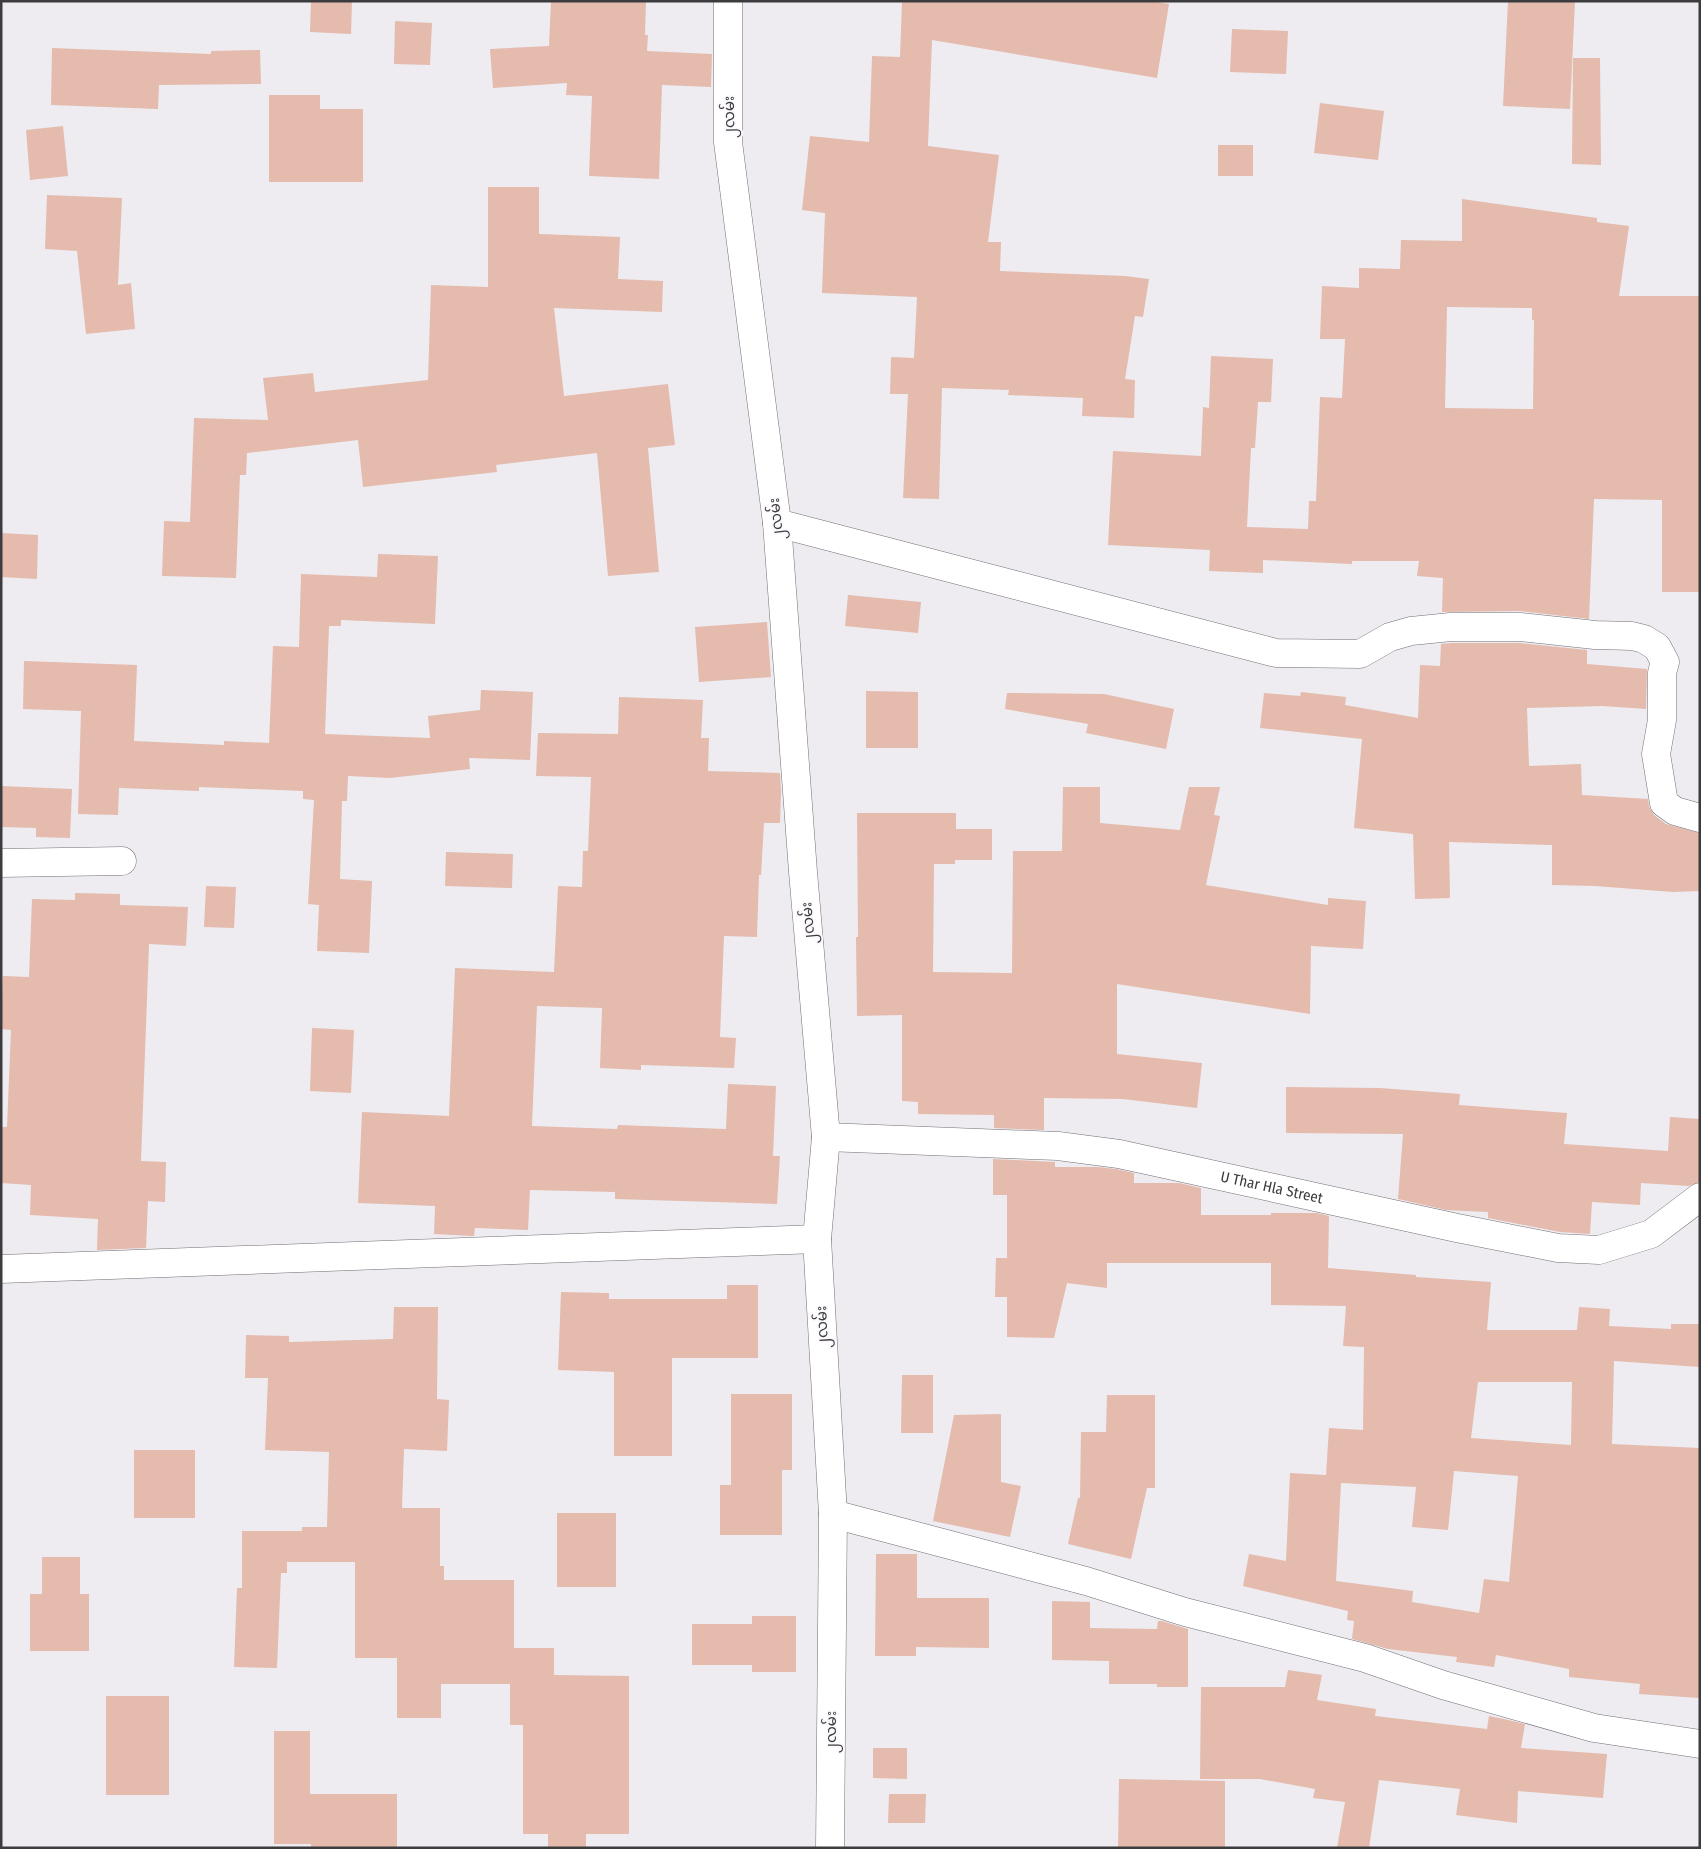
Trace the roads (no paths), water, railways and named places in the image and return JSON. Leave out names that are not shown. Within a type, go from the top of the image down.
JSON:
[{"type":"street","name":"၂လမ်း","points":[[728,1],[728,142],[777,523],[804,882],[826,1137],[817,1239],[833,1514],[830,1848]]},
{"type":"street","points":[[777,523],[1276,653],[1360,654],[1390,638],[1411,630],[1451,627],[1520,627],[1595,635],[1632,636],[1644,639],[1657,647],[1665,662],[1662,673],[1662,720],[1656,754],[1664,803],[1675,811],[1700,818]]},
{"type":"street","points":[[1,863],[122,860]]},
{"type":"street","name":"U Thar Hla Street","points":[[826,1137],[1058,1146],[1119,1154],[1457,1228],[1558,1248],[1599,1250],[1651,1234],[1700,1196]]},
{"type":"street","points":[[1,1269],[817,1239]]},
{"type":"street","points":[[833,1514],[1086,1581],[1185,1612],[1365,1658],[1443,1686],[1594,1728],[1700,1744]]}]
